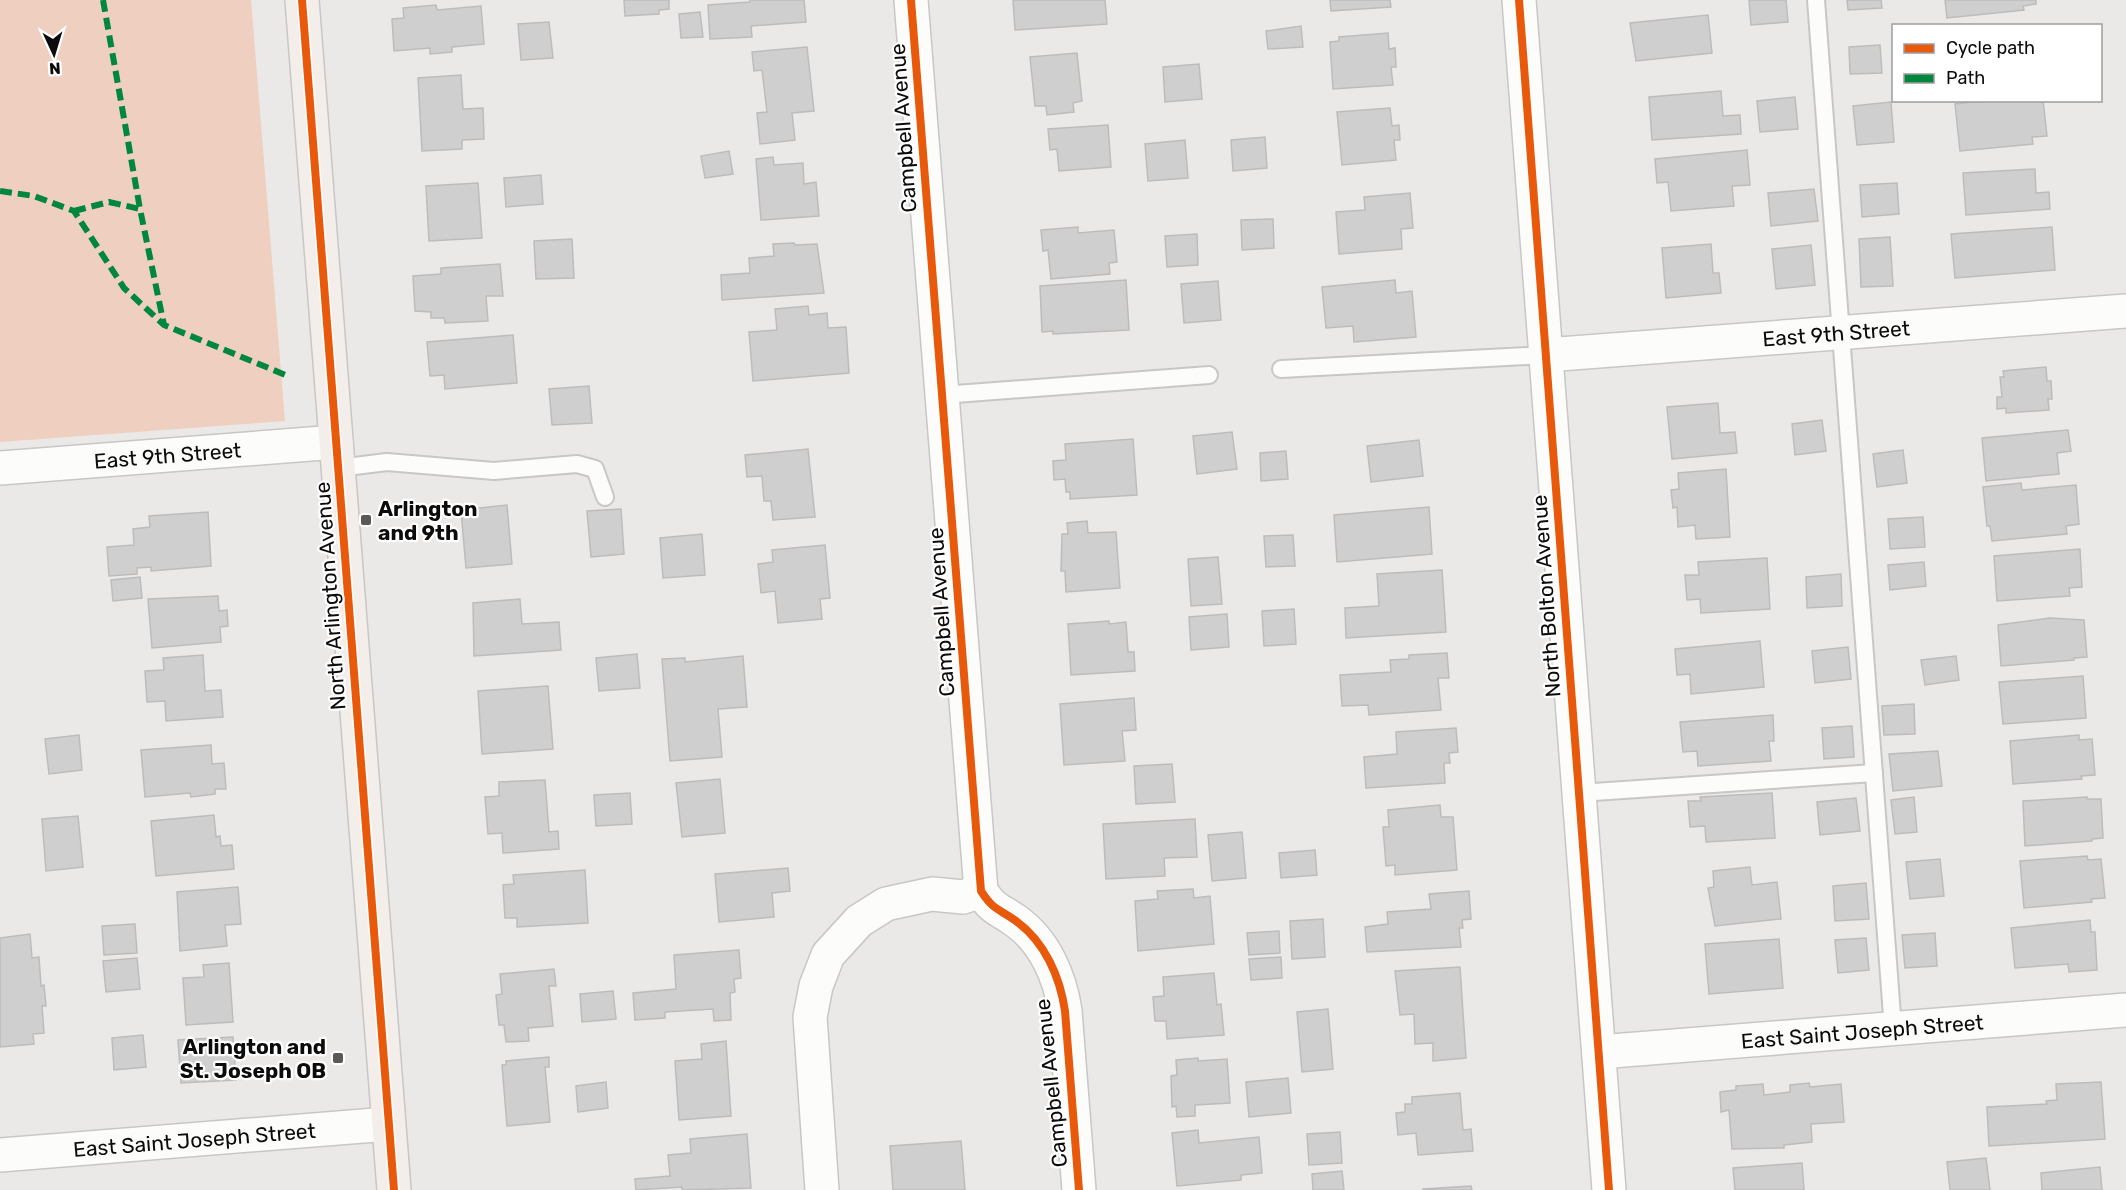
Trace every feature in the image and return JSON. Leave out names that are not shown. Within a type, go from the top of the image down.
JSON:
[{"type":"main road","name":"North Arlington Avenue","points":[[302,0],[394,1190]]},
{"type":"street","name":"Campbell Avenue","points":[[911,0],[981,891],[992,908],[1017,922],[1038,943],[1047,955],[1059,984],[1065,1011],[1079,1190]]},
{"type":"street","name":"North Bolton Avenue","points":[[1519,0],[1609,1190]]},
{"type":"street","name":"East 9th Street","points":[[1546,356],[2126,311]]},
{"type":"street","name":"East 9th Street","points":[[0,468],[337,455]]},
{"type":"street","points":[[822,1190],[810,1017],[816,986],[828,955],[859,921],[886,904],[932,894],[963,897],[981,891]]},
{"type":"street","name":"East Saint Joseph Street","points":[[1599,1052],[2126,1010]]},
{"type":"street","name":"East Saint Joseph Street","points":[[0,1155],[388,1124]]},
{"type":"lane","points":[[1816,0],[1893,1029]]},
{"type":"lane","points":[[1281,369],[1546,356]]},
{"type":"lane","points":[[942,395],[1209,375]]},
{"type":"lane","points":[[337,455],[387,462],[494,471],[576,464],[595,469],[604,497]]},
{"type":"lane","points":[[1579,793],[1874,773]]},
{"type":"shaded area","points":[[0,0],[251,0],[285,421],[0,442]]},
{"type":"building","points":[[624,0],[669,0],[669,9],[659,10],[659,14],[625,16]]},
{"type":"building","points":[[750,0],[804,0],[806,22],[751,26],[752,37],[710,39],[708,5],[750,2]]},
{"type":"building","points":[[1013,0],[1105,0],[1107,24],[1015,30]]},
{"type":"building","points":[[1330,0],[1390,0],[1391,7],[1331,11]]},
{"type":"building","points":[[1749,0],[1786,0],[1788,22],[1751,25]]},
{"type":"building","points":[[1847,0],[1881,0],[1882,8],[1848,10]]},
{"type":"building","points":[[1945,0],[2036,0],[2036,4],[2023,6],[2024,10],[1947,18]]},
{"type":"building","points":[[436,5],[437,10],[481,6],[484,44],[452,47],[452,52],[430,54],[430,48],[394,51],[392,19],[404,18],[403,8]]},
{"type":"building","points":[[700,12],[703,37],[681,38],[679,14]]},
{"type":"building","points":[[1708,15],[1712,53],[1636,61],[1630,23]]},
{"type":"building","points":[[549,22],[553,58],[521,60],[518,24]]},
{"type":"building","points":[[1301,26],[1303,47],[1268,49],[1266,31]]},
{"type":"building","points":[[1388,33],[1389,49],[1395,48],[1396,67],[1391,67],[1393,85],[1333,89],[1330,42],[1339,41],[1339,37]]},
{"type":"building","points":[[1880,45],[1882,73],[1850,74],[1849,47]]},
{"type":"building","points":[[807,47],[814,111],[792,113],[795,140],[760,144],[757,113],[767,112],[762,70],[754,71],[752,52]]},
{"type":"building","points":[[1077,53],[1082,101],[1073,103],[1074,112],[1047,115],[1046,106],[1035,106],[1030,57]]},
{"type":"building","points":[[1199,64],[1202,99],[1165,102],[1163,67]]},
{"type":"building","points":[[461,75],[463,109],[483,108],[484,139],[462,140],[462,149],[422,151],[418,78]]},
{"type":"building","points":[[1721,91],[1723,116],[1740,115],[1741,134],[1652,140],[1649,97]]},
{"type":"building","points":[[1795,97],[1798,129],[1760,132],[1757,101]]},
{"type":"building","points":[[1891,102],[1894,142],[1857,145],[1853,106]]},
{"type":"building","points":[[2043,102],[2047,136],[2032,137],[2033,144],[1960,151],[1955,104]]},
{"type":"building","points":[[1390,108],[1392,126],[1399,125],[1400,140],[1394,140],[1396,160],[1342,165],[1337,112]]},
{"type":"building","points":[[1108,125],[1111,167],[1059,171],[1057,149],[1050,150],[1048,129]]},
{"type":"building","points":[[1265,137],[1267,168],[1233,171],[1231,140]]},
{"type":"building","points":[[1185,140],[1188,178],[1148,181],[1145,144]]},
{"type":"building","points":[[1747,150],[1750,185],[1732,186],[1734,206],[1671,211],[1668,182],[1657,183],[1655,159]]},
{"type":"building","points":[[729,151],[733,174],[705,178],[701,156]]},
{"type":"building","points":[[773,157],[774,165],[803,163],[804,184],[816,182],[819,216],[761,220],[756,159]]},
{"type":"building","points":[[2035,169],[2036,193],[2049,192],[2050,209],[1966,215],[1963,173]]},
{"type":"building","points":[[541,175],[543,204],[506,207],[504,178]]},
{"type":"building","points":[[478,183],[482,238],[429,241],[426,186]]},
{"type":"building","points":[[1897,183],[1899,214],[1862,217],[1860,185]]},
{"type":"building","points":[[1814,189],[1818,221],[1771,226],[1768,193]]},
{"type":"building","points":[[1410,193],[1413,228],[1401,229],[1402,249],[1339,254],[1336,212],[1365,210],[1364,197]]},
{"type":"building","points":[[1273,219],[1274,248],[1242,250],[1241,220]]},
{"type":"building","points":[[1078,227],[1078,233],[1114,230],[1117,262],[1109,263],[1110,274],[1051,279],[1048,250],[1043,251],[1041,230]]},
{"type":"building","points":[[2052,227],[2055,270],[1955,278],[1951,234]]},
{"type":"building","points":[[1197,234],[1198,265],[1167,267],[1165,236]]},
{"type":"building","points":[[1890,237],[1893,286],[1861,287],[1859,239]]},
{"type":"building","points":[[572,239],[574,278],[536,279],[534,241]]},
{"type":"building","points":[[794,243],[795,245],[817,244],[824,293],[722,300],[721,275],[750,273],[749,258],[774,256],[773,244]]},
{"type":"building","points":[[1711,244],[1713,273],[1719,273],[1721,293],[1666,298],[1662,248]]},
{"type":"building","points":[[1811,245],[1815,285],[1776,289],[1772,249]]},
{"type":"building","points":[[500,264],[503,296],[486,296],[488,321],[445,323],[444,318],[431,318],[431,312],[415,311],[413,276],[441,274],[441,268]]},
{"type":"building","points":[[1126,280],[1129,330],[1053,334],[1053,331],[1042,332],[1040,286]]},
{"type":"building","points":[[1395,280],[1396,293],[1412,291],[1416,337],[1354,342],[1353,326],[1326,328],[1322,287]]},
{"type":"building","points":[[1218,281],[1221,320],[1184,323],[1181,284]]},
{"type":"building","points":[[808,306],[809,315],[827,313],[828,328],[846,327],[849,373],[753,381],[749,332],[777,330],[775,309]]},
{"type":"building","points":[[513,335],[517,383],[445,389],[444,375],[430,376],[427,342]]},
{"type":"building","points":[[2046,367],[2047,381],[2051,381],[2052,399],[2048,399],[2049,410],[2006,413],[2006,408],[1997,409],[1997,397],[2002,397],[2000,377],[2004,377],[2003,371]]},
{"type":"building","points":[[589,386],[592,423],[552,425],[549,389]]},
{"type":"building","points":[[1718,403],[1720,433],[1735,432],[1737,453],[1672,459],[1667,407]]},
{"type":"building","points":[[1822,420],[1826,451],[1795,455],[1792,424]]},
{"type":"building","points":[[2068,430],[2071,451],[2057,453],[2059,474],[1986,481],[1982,438]]},
{"type":"building","points":[[1232,432],[1237,469],[1197,474],[1193,436]]},
{"type":"building","points":[[1133,439],[1137,495],[1070,499],[1070,492],[1066,492],[1065,479],[1054,480],[1053,461],[1066,460],[1065,444]]},
{"type":"building","points":[[1419,440],[1423,476],[1371,482],[1367,446]]},
{"type":"building","points":[[808,449],[815,517],[773,520],[771,501],[764,501],[762,476],[747,477],[745,455]]},
{"type":"building","points":[[1903,450],[1907,483],[1877,487],[1873,454]]},
{"type":"building","points":[[1286,451],[1288,479],[1261,481],[1260,453]]},
{"type":"building","points":[[1726,469],[1730,537],[1696,539],[1695,525],[1678,527],[1677,507],[1673,508],[1671,490],[1679,489],[1678,473]]},
{"type":"building","points":[[2021,483],[2022,490],[2076,485],[2079,524],[2066,526],[2067,534],[1992,541],[1990,526],[1987,526],[1983,487]]},
{"type":"building","points":[[507,505],[512,564],[466,568],[461,510]]},
{"type":"building","points":[[1429,507],[1432,554],[1337,562],[1334,515]]},
{"type":"building","points":[[621,509],[624,554],[591,557],[587,511]]},
{"type":"building","points":[[208,512],[211,566],[151,571],[151,567],[137,568],[137,574],[109,576],[107,547],[134,545],[133,529],[150,527],[149,516]]},
{"type":"building","points":[[1923,517],[1925,547],[1890,549],[1888,519]]},
{"type":"building","points":[[1087,521],[1088,533],[1116,532],[1120,588],[1066,592],[1065,571],[1061,571],[1062,534],[1068,534],[1067,523]]},
{"type":"building","points":[[702,534],[705,575],[663,578],[660,538]]},
{"type":"building","points":[[1293,535],[1295,566],[1266,567],[1264,536]]},
{"type":"building","points":[[825,545],[830,598],[820,599],[822,619],[778,623],[775,591],[761,593],[758,564],[773,562],[772,550]]},
{"type":"building","points":[[2080,549],[2082,587],[2069,588],[2070,596],[1997,601],[1994,556]]},
{"type":"building","points":[[1218,557],[1222,604],[1191,606],[1188,559]]},
{"type":"building","points":[[1767,558],[1770,609],[1701,613],[1700,599],[1687,600],[1685,575],[1699,575],[1698,562]]},
{"type":"building","points":[[1924,562],[1926,586],[1890,590],[1888,565]]},
{"type":"building","points":[[1442,570],[1446,632],[1346,638],[1345,608],[1379,606],[1377,574]]},
{"type":"building","points":[[1841,574],[1842,606],[1807,608],[1806,577]]},
{"type":"building","points":[[140,577],[142,598],[113,601],[111,580]]},
{"type":"building","points":[[218,596],[219,611],[227,610],[228,626],[220,627],[221,642],[152,648],[148,599]]},
{"type":"building","points":[[520,599],[522,624],[559,622],[561,650],[474,656],[473,603]]},
{"type":"building","points":[[1294,609],[1296,644],[1264,646],[1262,611]]},
{"type":"building","points":[[1227,614],[1229,647],[1191,650],[1189,617]]},
{"type":"building","points":[[2050,618],[2084,620],[2087,657],[2001,666],[1998,625]]},
{"type":"building","points":[[1109,621],[1109,624],[1126,622],[1128,652],[1134,652],[1135,671],[1071,675],[1068,624]]},
{"type":"building","points":[[1760,641],[1764,687],[1691,694],[1690,674],[1677,675],[1675,649]]},
{"type":"building","points":[[1848,647],[1851,679],[1815,683],[1812,651]]},
{"type":"building","points":[[1447,653],[1449,678],[1438,678],[1441,710],[1369,715],[1368,705],[1342,706],[1340,675],[1391,672],[1390,660],[1409,659],[1409,655]]},
{"type":"building","points":[[637,654],[640,688],[599,691],[596,658]]},
{"type":"building","points":[[203,655],[205,691],[221,690],[223,717],[166,721],[165,701],[147,702],[145,671],[164,670],[163,658]]},
{"type":"building","points":[[743,656],[747,707],[718,709],[722,757],[670,761],[662,659],[685,658],[685,662]]},
{"type":"building","points":[[1956,656],[1959,680],[1925,685],[1921,660]]},
{"type":"building","points":[[2083,676],[2086,718],[2003,724],[1999,682]]},
{"type":"building","points":[[548,686],[553,749],[482,754],[478,691]]},
{"type":"building","points":[[1134,698],[1136,730],[1122,731],[1125,761],[1064,765],[1060,704]]},
{"type":"building","points":[[1914,704],[1915,734],[1884,735],[1882,706]]},
{"type":"building","points":[[1773,715],[1774,741],[1769,741],[1771,761],[1698,766],[1697,751],[1683,752],[1680,722]]},
{"type":"building","points":[[1852,726],[1854,757],[1824,759],[1822,728]]},
{"type":"building","points":[[1456,728],[1458,752],[1449,753],[1450,763],[1444,763],[1445,783],[1366,788],[1364,757],[1397,754],[1396,732]]},
{"type":"building","points":[[79,735],[82,770],[49,774],[45,739]]},
{"type":"building","points":[[2079,735],[2079,740],[2092,739],[2095,775],[2081,776],[2082,779],[2013,784],[2010,741]]},
{"type":"building","points":[[211,745],[212,764],[224,763],[226,789],[215,789],[215,794],[191,797],[190,793],[145,797],[141,750]]},
{"type":"building","points":[[1938,751],[1942,786],[1893,791],[1889,754]]},
{"type":"building","points":[[1172,764],[1175,802],[1136,804],[1134,766]]},
{"type":"building","points":[[720,779],[725,833],[682,837],[676,783]]},
{"type":"building","points":[[545,780],[549,832],[558,831],[559,849],[503,853],[502,833],[488,834],[485,797],[499,796],[499,782]]},
{"type":"building","points":[[630,793],[632,824],[596,826],[594,795]]},
{"type":"building","points":[[1772,793],[1775,838],[1706,842],[1705,826],[1690,827],[1688,801],[1701,801],[1700,797]]},
{"type":"building","points":[[1914,797],[1917,832],[1895,834],[1891,800]]},
{"type":"building","points":[[2087,797],[2087,799],[2101,799],[2103,838],[2092,839],[2092,841],[2025,846],[2023,801]]},
{"type":"building","points":[[1856,798],[1860,831],[1820,835],[1817,802]]},
{"type":"building","points":[[1440,805],[1441,817],[1453,817],[1457,870],[1395,875],[1395,865],[1386,866],[1383,827],[1389,827],[1388,810]]},
{"type":"building","points":[[214,815],[216,837],[220,836],[221,846],[232,845],[234,869],[156,876],[151,821]]},
{"type":"building","points":[[78,816],[83,867],[46,871],[42,819]]},
{"type":"building","points":[[1195,819],[1197,857],[1164,858],[1165,876],[1106,879],[1103,824]]},
{"type":"building","points":[[1242,832],[1246,878],[1212,881],[1208,835]]},
{"type":"building","points":[[1315,850],[1317,875],[1281,878],[1279,853]]},
{"type":"building","points":[[2087,856],[2088,860],[2101,859],[2105,898],[2091,899],[2092,902],[2024,908],[2020,861]]},
{"type":"building","points":[[1940,859],[1944,896],[1910,899],[1906,862]]},
{"type":"building","points":[[1750,867],[1752,885],[1777,882],[1781,919],[1715,926],[1708,888],[1714,887],[1713,871]]},
{"type":"building","points":[[788,868],[790,891],[772,893],[774,917],[719,922],[715,874]]},
{"type":"building","points":[[585,870],[588,923],[517,927],[517,918],[505,918],[503,885],[514,884],[513,875]]},
{"type":"building","points":[[1866,883],[1869,919],[1835,921],[1833,886]]},
{"type":"building","points":[[238,887],[241,924],[225,925],[227,946],[180,951],[177,892]]},
{"type":"building","points":[[1193,889],[1194,898],[1210,896],[1214,944],[1138,951],[1135,901],[1158,899],[1157,891]]},
{"type":"building","points":[[1469,891],[1471,919],[1462,920],[1463,928],[1459,928],[1461,947],[1367,952],[1365,927],[1388,924],[1387,912],[1431,909],[1429,894]]},
{"type":"building","points":[[1323,919],[1325,957],[1292,959],[1290,921]]},
{"type":"building","points":[[2090,920],[2091,932],[2095,932],[2097,970],[2069,972],[2068,964],[2015,968],[2011,928]]},
{"type":"building","points":[[135,924],[137,953],[104,955],[102,926]]},
{"type":"building","points":[[1279,931],[1280,953],[1249,955],[1247,933]]},
{"type":"building","points":[[1935,933],[1937,966],[1905,968],[1902,935]]},
{"type":"building","points":[[30,934],[32,958],[39,957],[41,986],[44,985],[46,1006],[42,1006],[44,1033],[33,1034],[34,1044],[0,1047],[0,938]]},
{"type":"building","points":[[1866,938],[1869,970],[1838,973],[1835,940]]},
{"type":"building","points":[[1779,939],[1783,988],[1709,994],[1705,944]]},
{"type":"building","points":[[739,950],[741,978],[734,979],[735,992],[730,993],[731,1020],[714,1021],[713,1009],[665,1012],[665,1018],[635,1020],[633,993],[676,989],[674,955]]},
{"type":"building","points":[[1281,957],[1282,978],[1251,980],[1249,959]]},
{"type":"building","points":[[137,958],[140,989],[106,992],[103,961]]},
{"type":"building","points":[[229,963],[233,1022],[186,1025],[183,978],[204,977],[203,965]]},
{"type":"building","points":[[1460,967],[1466,1058],[1433,1061],[1433,1043],[1415,1044],[1414,1014],[1400,1015],[1395,971]]},
{"type":"building","points":[[554,969],[556,986],[549,986],[553,1026],[528,1028],[529,1041],[506,1042],[504,1025],[499,1025],[496,995],[502,994],[500,974]]},
{"type":"building","points":[[1214,973],[1217,1005],[1221,1004],[1224,1035],[1167,1039],[1166,1021],[1155,1021],[1153,997],[1164,996],[1163,977]]},
{"type":"building","points":[[613,991],[616,1019],[582,1022],[580,994]]},
{"type":"building","points":[[1328,1009],[1333,1069],[1302,1072],[1297,1012]]},
{"type":"building","points":[[143,1035],[146,1067],[114,1070],[112,1038]]},
{"type":"building","points":[[233,1037],[236,1080],[181,1083],[178,1040]]},
{"type":"building","points":[[726,1041],[731,1116],[679,1120],[675,1061],[702,1059],[701,1044]]},
{"type":"building","points":[[549,1057],[549,1067],[545,1067],[550,1122],[507,1126],[502,1065],[506,1065],[506,1061]]},
{"type":"building","points":[[1198,1058],[1198,1061],[1227,1059],[1230,1103],[1195,1105],[1195,1116],[1177,1117],[1176,1106],[1172,1107],[1171,1076],[1177,1075],[1176,1060]]},
{"type":"building","points":[[1288,1078],[1291,1113],[1249,1117],[1246,1082]]},
{"type":"building","points":[[606,1082],[608,1108],[578,1112],[576,1086]]},
{"type":"building","points":[[2101,1082],[2105,1139],[1989,1146],[1987,1107],[2047,1104],[2046,1101],[2057,1100],[2056,1084]]},
{"type":"building","points":[[1809,1083],[1810,1087],[1841,1084],[1844,1122],[1811,1124],[1812,1142],[1784,1145],[1784,1148],[1732,1149],[1729,1110],[1721,1112],[1720,1092],[1736,1090],[1736,1086],[1763,1084],[1764,1095],[1790,1092],[1790,1085]]},
{"type":"building","points":[[1460,1093],[1463,1130],[1471,1129],[1473,1151],[1418,1155],[1416,1133],[1398,1135],[1396,1113],[1405,1112],[1405,1104],[1412,1104],[1412,1097]]},
{"type":"building","points":[[1198,1130],[1199,1143],[1259,1137],[1262,1173],[1241,1175],[1241,1180],[1177,1186],[1172,1133]]},
{"type":"building","points":[[1340,1132],[1342,1163],[1309,1165],[1307,1134]]},
{"type":"building","points":[[747,1134],[751,1188],[682,1190],[682,1187],[636,1190],[635,1179],[670,1176],[668,1155],[691,1153],[690,1139]]},
{"type":"building","points":[[961,1141],[965,1190],[893,1190],[890,1146]]},
{"type":"building","points":[[1986,1158],[1990,1190],[1950,1190],[1947,1162]]},
{"type":"building","points":[[1802,1163],[1804,1190],[1735,1190],[1733,1168]]},
{"type":"building","points":[[2100,1167],[2102,1190],[2042,1190],[2041,1173]]},
{"type":"building","points":[[1342,1171],[1344,1190],[1313,1190],[1312,1174]]},
{"type":"building","points":[[1471,1186],[1472,1190],[1423,1190],[1423,1189]]},
{"type":"marked path","points":[[103,0],[140,209]]},
{"type":"marked path","points":[[0,191],[34,196],[74,211],[124,288],[164,325],[288,376]]},
{"type":"marked path","points":[[74,211],[109,202],[140,209],[164,325]]},
{"type":"cycle path","points":[[302,0],[394,1190]]},
{"type":"cycle path","points":[[911,0],[981,891],[993,906],[1016,921],[1035,939],[1055,973],[1065,1011],[1079,1190]]},
{"type":"cycle path","points":[[1519,0],[1609,1190]]},
{"type":"place","name":"Arlington and 9th","points":[[366,520]]},
{"type":"place","name":"Arlington and St. Joseph OB","points":[[338,1058]]}]
